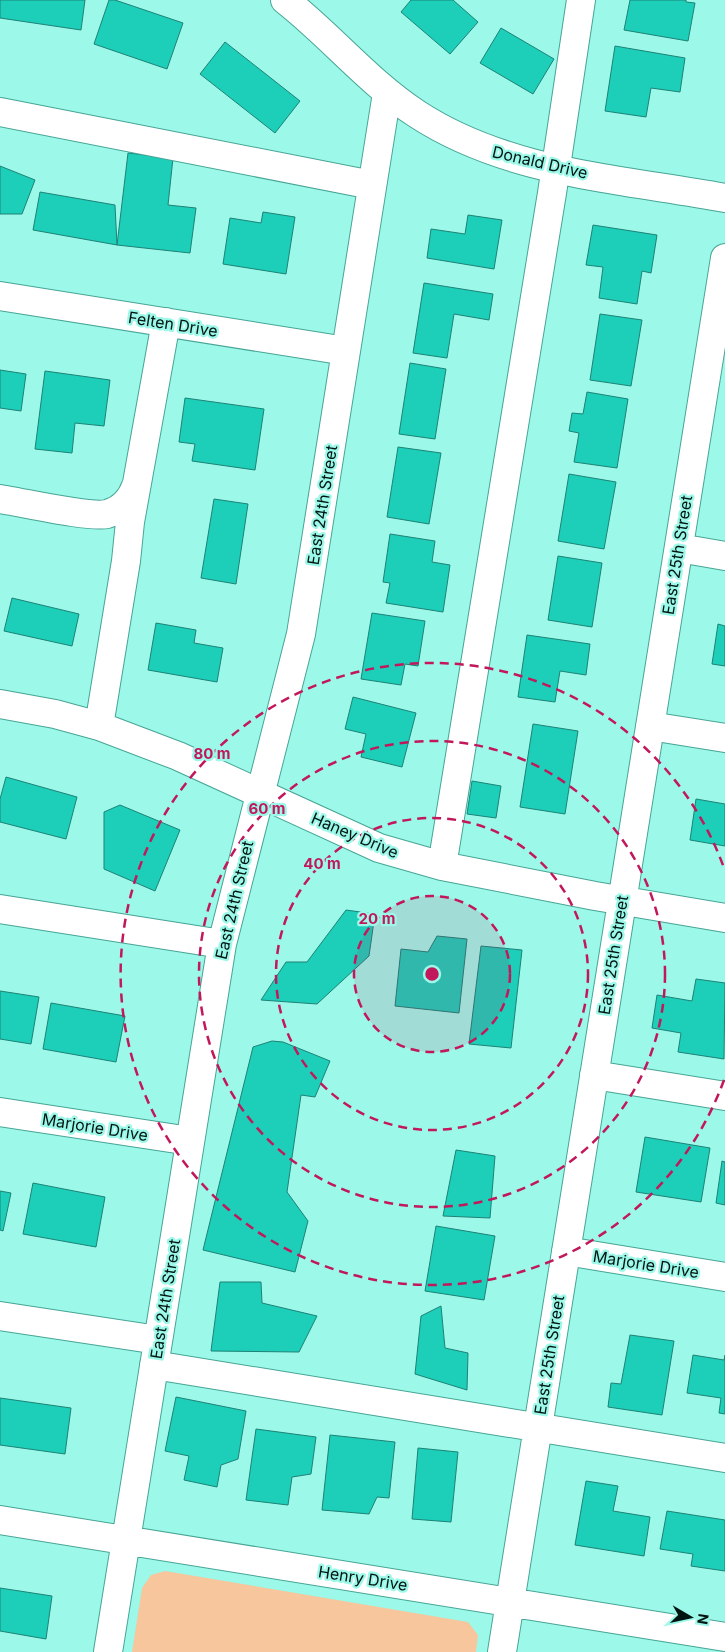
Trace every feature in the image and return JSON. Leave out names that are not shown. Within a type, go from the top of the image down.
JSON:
[{"type":"street","name":"Donald Drive","points":[[285,0],[323,32],[354,64],[387,93],[447,132],[480,147],[509,158],[556,169],[725,198]]},
{"type":"street","points":[[442,866],[556,169],[581,0]]},
{"type":"street","name":"East 24th Street","points":[[108,1652],[222,944],[301,634],[387,93]]},
{"type":"street","points":[[0,112],[372,185]]},
{"type":"street","name":"East 25th Street","points":[[502,1652],[679,548],[716,376],[725,258]]},
{"type":"street","name":"Felten Drive","points":[[0,296],[346,351]]},
{"type":"street","points":[[99,726],[126,561],[130,522],[140,475],[166,322]]},
{"type":"street","points":[[101,515],[118,509],[130,500],[140,475]]},
{"type":"street","points":[[0,499],[101,515],[112,522],[120,532],[126,561]]},
{"type":"street","points":[[679,548],[725,556]]},
{"type":"street","name":"Haney Drive","points":[[0,704],[55,714],[99,726],[178,756],[378,848],[442,866],[622,901],[725,918]]},
{"type":"street","points":[[650,726],[725,738]]},
{"type":"street","points":[[0,909],[222,944]]},
{"type":"street","points":[[594,1075],[725,1096]]},
{"type":"street","name":"Marjorie Drive","points":[[0,1112],[190,1141]]},
{"type":"street","name":"Marjorie Drive","points":[[566,1251],[725,1277]]},
{"type":"street","points":[[0,1316],[156,1352],[538,1427],[725,1458]]},
{"type":"street","name":"Henry Drive","points":[[0,1520],[725,1637]]},
{"type":"shaded area","points":[[165,1571],[468,1622],[478,1635],[476,1652],[132,1652],[142,1588],[151,1575]]},
{"type":"building","points":[[0,0],[85,0],[81,30],[0,18]]},
{"type":"building","points":[[109,0],[115,0],[183,23],[167,69],[94,44]]},
{"type":"building","points":[[411,0],[453,0],[478,22],[450,54],[401,12]]},
{"type":"building","points":[[630,0],[686,0],[686,2],[695,3],[688,41],[624,30]]},
{"type":"building","points":[[501,28],[554,59],[533,94],[480,63]]},
{"type":"building","points":[[225,42],[300,101],[275,133],[200,74]]},
{"type":"building","points":[[615,46],[685,58],[680,92],[651,88],[646,117],[605,111]]},
{"type":"building","points":[[128,153],[173,158],[168,205],[196,208],[190,253],[117,245]]},
{"type":"building","points":[[0,166],[35,180],[22,214],[0,214]]},
{"type":"building","points":[[40,192],[115,205],[117,245],[33,230]]},
{"type":"building","points":[[263,212],[295,217],[286,274],[223,264],[230,218],[261,223]]},
{"type":"building","points":[[468,215],[502,220],[494,269],[427,258],[431,229],[465,234]]},
{"type":"building","points":[[593,225],[657,235],[651,273],[642,271],[637,304],[599,298],[603,267],[586,265]]},
{"type":"building","points":[[424,283],[493,294],[489,320],[454,314],[447,358],[413,353]]},
{"type":"building","points":[[600,314],[642,320],[631,386],[590,380]]},
{"type":"building","points":[[410,363],[446,369],[435,439],[399,434]]},
{"type":"building","points":[[0,370],[26,374],[21,411],[0,408]]},
{"type":"building","points":[[45,371],[110,380],[104,426],[75,423],[72,453],[35,449]]},
{"type":"building","points":[[587,392],[628,399],[617,468],[574,462],[579,433],[569,431],[572,413],[583,414]]},
{"type":"building","points":[[185,398],[264,409],[255,470],[192,461],[195,444],[179,442]]},
{"type":"building","points":[[398,447],[441,453],[429,524],[387,517]]},
{"type":"building","points":[[569,474],[616,482],[604,549],[558,541]]},
{"type":"building","points":[[214,499],[248,504],[236,584],[201,578]]},
{"type":"building","points":[[390,534],[435,541],[432,562],[450,565],[443,612],[386,603],[390,583],[383,582]]},
{"type":"building","points":[[558,556],[602,563],[592,627],[548,620]]},
{"type":"building","points":[[12,598],[79,614],[72,646],[4,631]]},
{"type":"building","points":[[372,613],[425,621],[418,666],[405,664],[401,685],[361,679]]},
{"type":"building","points":[[156,623],[196,630],[194,643],[223,648],[217,682],[148,670]]},
{"type":"building","points":[[718,624],[725,626],[725,666],[712,664]]},
{"type":"building","points":[[527,635],[590,644],[586,675],[560,671],[555,702],[518,697]]},
{"type":"building","points":[[353,697],[416,713],[402,767],[361,757],[366,734],[345,729]]},
{"type":"building","points":[[533,724],[578,731],[565,814],[520,807]]},
{"type":"building","points":[[6,777],[77,797],[66,839],[0,822],[0,799]]},
{"type":"building","points":[[472,781],[501,786],[496,818],[467,814]]},
{"type":"building","points":[[696,799],[725,804],[725,846],[690,840]]},
{"type":"building","points":[[120,805],[180,830],[155,891],[104,869],[104,812]]},
{"type":"building","points":[[346,910],[375,914],[369,956],[317,1004],[261,1000],[286,962],[307,962]]},
{"type":"building","points":[[437,936],[467,939],[459,1013],[395,1006],[401,949],[428,952]]},
{"type":"building","points":[[481,946],[522,950],[511,1048],[469,1044]]},
{"type":"building","points":[[696,979],[725,983],[724,1059],[678,1052],[681,1033],[652,1028],[657,995],[692,1001]]},
{"type":"building","points":[[0,991],[39,997],[31,1044],[0,1039]]},
{"type":"building","points":[[51,1003],[125,1016],[116,1062],[43,1049]]},
{"type":"building","points":[[272,1041],[283,1042],[330,1061],[315,1097],[301,1095],[287,1192],[308,1221],[295,1272],[203,1250],[253,1047]]},
{"type":"building","points":[[645,1137],[710,1148],[701,1202],[636,1192]]},
{"type":"building","points":[[456,1150],[495,1156],[490,1218],[443,1216]]},
{"type":"building","points":[[722,1161],[725,1162],[725,1205],[716,1203]]},
{"type":"building","points":[[33,1183],[105,1197],[96,1247],[23,1234]]},
{"type":"building","points":[[0,1191],[11,1193],[3,1231],[0,1230]]},
{"type":"building","points":[[436,1226],[495,1236],[484,1300],[425,1291]]},
{"type":"building","points":[[220,1282],[261,1282],[262,1303],[317,1316],[299,1352],[211,1351]]},
{"type":"building","points":[[441,1306],[445,1348],[468,1353],[467,1390],[415,1374],[421,1316]]},
{"type":"building","points":[[630,1335],[674,1341],[662,1415],[608,1407],[611,1383],[621,1384]]},
{"type":"building","points":[[693,1355],[724,1360],[725,1355],[725,1414],[719,1413],[721,1398],[687,1393]]},
{"type":"building","points":[[176,1397],[246,1411],[238,1459],[221,1465],[217,1487],[184,1480],[189,1456],[165,1451]]},
{"type":"building","points":[[0,1398],[71,1408],[65,1454],[0,1445]]},
{"type":"building","points":[[256,1429],[316,1437],[311,1474],[292,1477],[288,1505],[246,1500]]},
{"type":"building","points":[[330,1435],[395,1442],[389,1498],[377,1497],[369,1514],[322,1510]]},
{"type":"building","points":[[418,1448],[458,1452],[451,1522],[412,1519]]},
{"type":"building","points":[[586,1481],[618,1486],[613,1511],[650,1517],[644,1556],[575,1545]]},
{"type":"building","points":[[667,1511],[725,1520],[725,1571],[691,1566],[693,1554],[660,1549]]},
{"type":"building","points":[[0,1588],[52,1596],[46,1639],[0,1631]]}]
